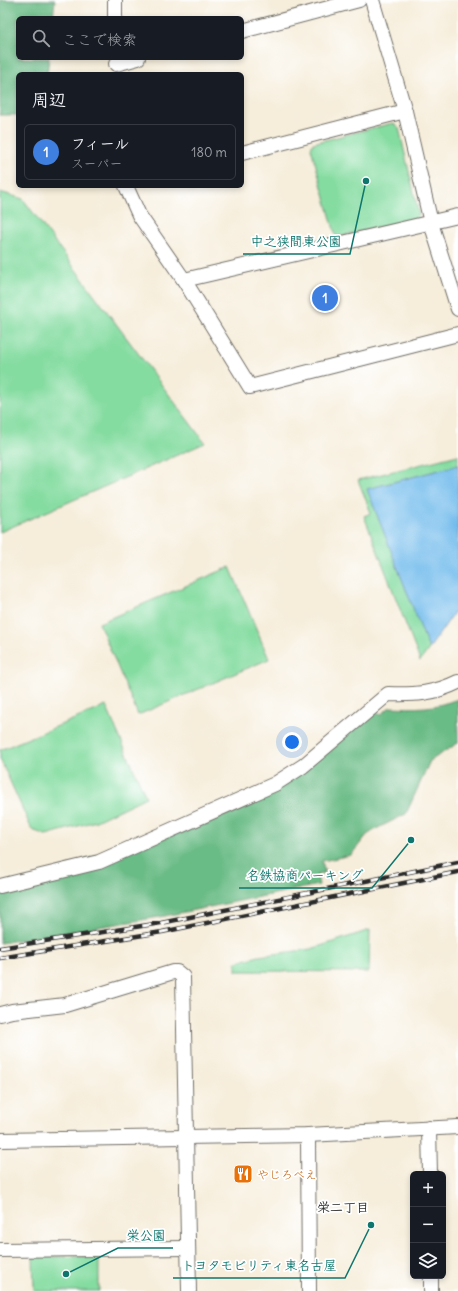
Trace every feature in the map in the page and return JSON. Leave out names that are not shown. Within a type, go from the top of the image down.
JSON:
[{"type":"street","points":[[115,0],[115,16]]},
{"type":"street","points":[[244,30],[360,0]]},
{"type":"street","points":[[372,0],[405,111],[430,223],[458,309]]},
{"type":"street","points":[[116,65],[132,60]]},
{"type":"street","points":[[244,152],[405,111]]},
{"type":"street","points":[[127,188],[139,216],[184,280],[250,387],[458,334]]},
{"type":"street","points":[[184,280],[458,216]]},
{"type":"street","points":[[0,886],[99,862],[275,784],[303,766],[388,694],[417,694],[435,691],[458,682]]},
{"type":"street","points":[[0,1014],[12,1010],[64,1005],[173,972],[180,974],[184,981],[189,1291]]},
{"type":"street","points":[[0,1140],[308,1135],[458,1127]]},
{"type":"street","points":[[430,1128],[430,1171]]},
{"type":"street","points":[[308,1135],[309,1291]]},
{"type":"street","points":[[0,1250],[188,1248]]},
{"type":"street","points":[[431,1279],[432,1291]]},
{"type":"green space","points":[[0,0],[55,0],[53,16],[16,16],[16,60],[49,60],[47,72],[16,72],[16,115],[0,115]]},
{"type":"green space","points":[[393,123],[399,128],[419,215],[414,220],[336,237],[311,148],[313,143]]},
{"type":"green space","points":[[0,192],[23,199],[205,443],[0,532]]},
{"type":"green space","points":[[458,455],[458,465],[368,489],[429,649],[420,661],[364,516],[371,513],[358,480]]},
{"type":"green space","points":[[230,567],[269,659],[138,715],[99,623]]},
{"type":"green space","points":[[458,699],[458,743],[430,761],[406,814],[367,835],[351,855],[322,861],[325,873],[317,875],[319,885],[160,917],[0,943],[0,891],[271,792],[376,711],[380,715],[390,707],[424,707],[440,705]]},
{"type":"green space","points":[[106,706],[146,797],[96,821],[46,835],[32,830],[0,759],[0,750]]},
{"type":"green space","points":[[370,930],[369,972],[236,971],[236,962],[259,956],[311,949]]},
{"type":"green space","points":[[99,1256],[99,1291],[34,1291],[33,1257]]},
{"type":"water","points":[[458,465],[458,607],[429,649],[367,489]]},
{"type":"railway","points":[[0,948],[161,923],[458,862]]},
{"type":"railway","points":[[0,958],[162,932],[458,872]]},
{"type":"place","name":"中之狭間東公園","points":[[366,181]]},
{"type":"place","name":"フィール","points":[[325,298]]},
{"type":"place","name":"名鉄協商パーキング","points":[[411,840]]},
{"type":"place","name":"やじろべえ","points":[[243,1174]]},
{"type":"place","name":"トヨタモビリティ東名古屋","points":[[371,1225]]},
{"type":"place","name":"栄公園","points":[[66,1274]]},
{"type":"district","name":"栄二丁目","points":[[343,1207]]}]
